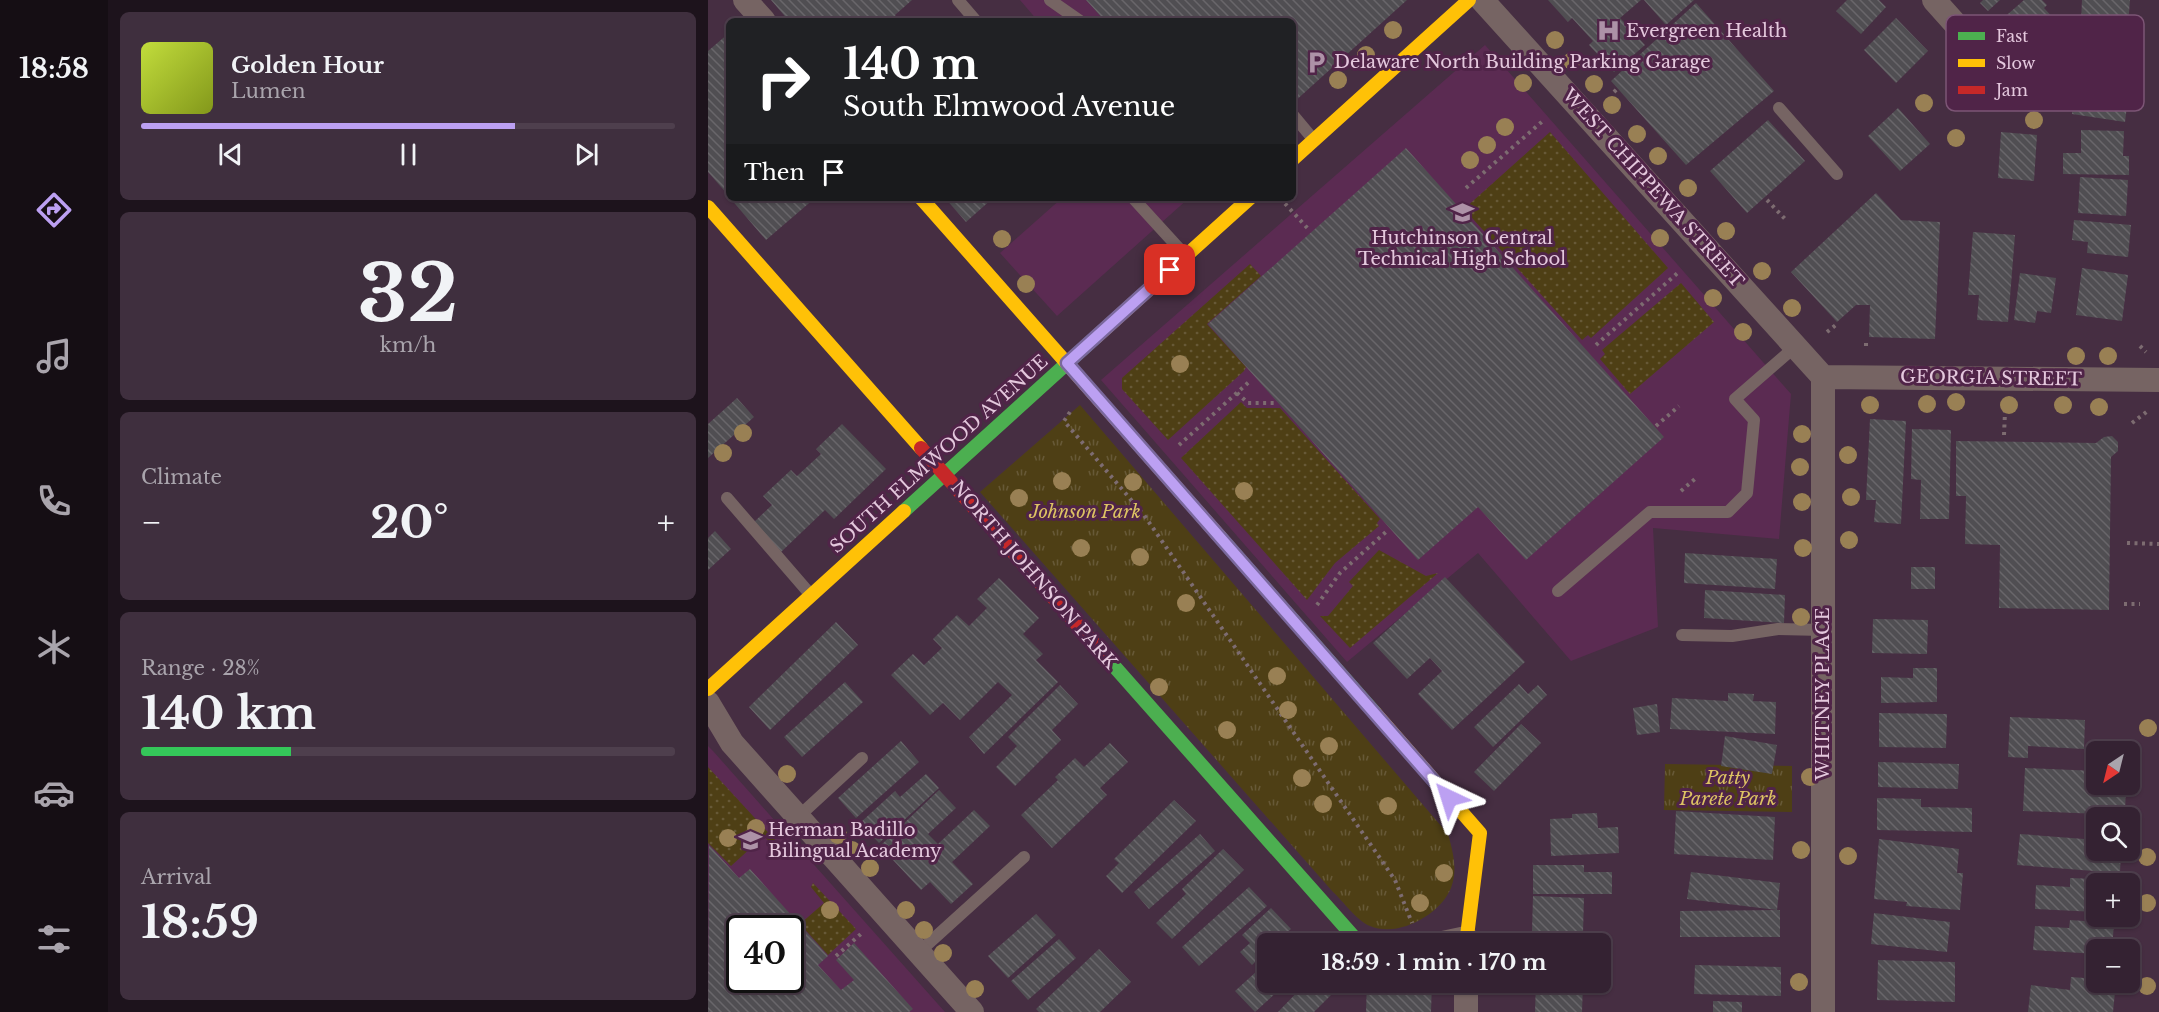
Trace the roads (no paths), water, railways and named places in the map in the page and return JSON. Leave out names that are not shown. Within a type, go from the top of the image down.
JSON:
[{"type":"street","points":[[745,0],[761,18]]},
{"type":"street","points":[[1296,156],[1469,0]]},
{"type":"street","name":"WEST CHIPPEWA STREET","points":[[1482,0],[1823,376]]},
{"type":"street","points":[[1934,0],[1947,15]]},
{"type":"street","points":[[924,201],[1479,833],[1467,933]]},
{"type":"street","name":"SOUTH ELMWOOD AVENUE","points":[[708,689],[1244,201]]},
{"type":"street","name":"NORTH JOHNSON PARK","points":[[708,207],[1350,933]]},
{"type":"street","name":"GEORGIA STREET","points":[[1823,376],[2159,380]]},
{"type":"street","name":"WHITNEY PLACE","points":[[1823,376],[1823,1012]]},
{"type":"street","points":[[708,703],[732,743],[970,1012]]},
{"type":"street","points":[[1466,993],[1466,1012]]},
{"type":"lane","points":[[958,0],[973,18]]},
{"type":"lane","points":[[1050,0],[1076,18]]},
{"type":"lane","points":[[1779,108],[1837,174]]},
{"type":"lane","points":[[1296,119],[1314,140]]},
{"type":"lane","points":[[1136,201],[1186,256]]},
{"type":"lane","points":[[1558,591],[1650,512],[1728,512],[1747,493],[1754,420],[1736,399],[1796,346]]},
{"type":"lane","points":[[727,498],[811,595]]},
{"type":"lane","points":[[1682,635],[1732,636],[1778,629],[1823,630]]},
{"type":"lane","points":[[798,817],[862,758]]},
{"type":"lane","points":[[918,952],[1024,857]]},
{"type":"place","name":"Evergreen Health","points":[[1608,31]]},
{"type":"place","name":"Delaware North Building Parking Garage","points":[[1316,62]]},
{"type":"place","name":"Hutchinson Central Technical High School","points":[[1462,212]]},
{"type":"place","name":"Herman Badillo Bilingual Academy","points":[[750,840]]},
{"type":"park label","name":"Johnson Park","points":[[1085,512]]},
{"type":"park label","name":"Patty Parete Park","points":[[1728,788]]}]
